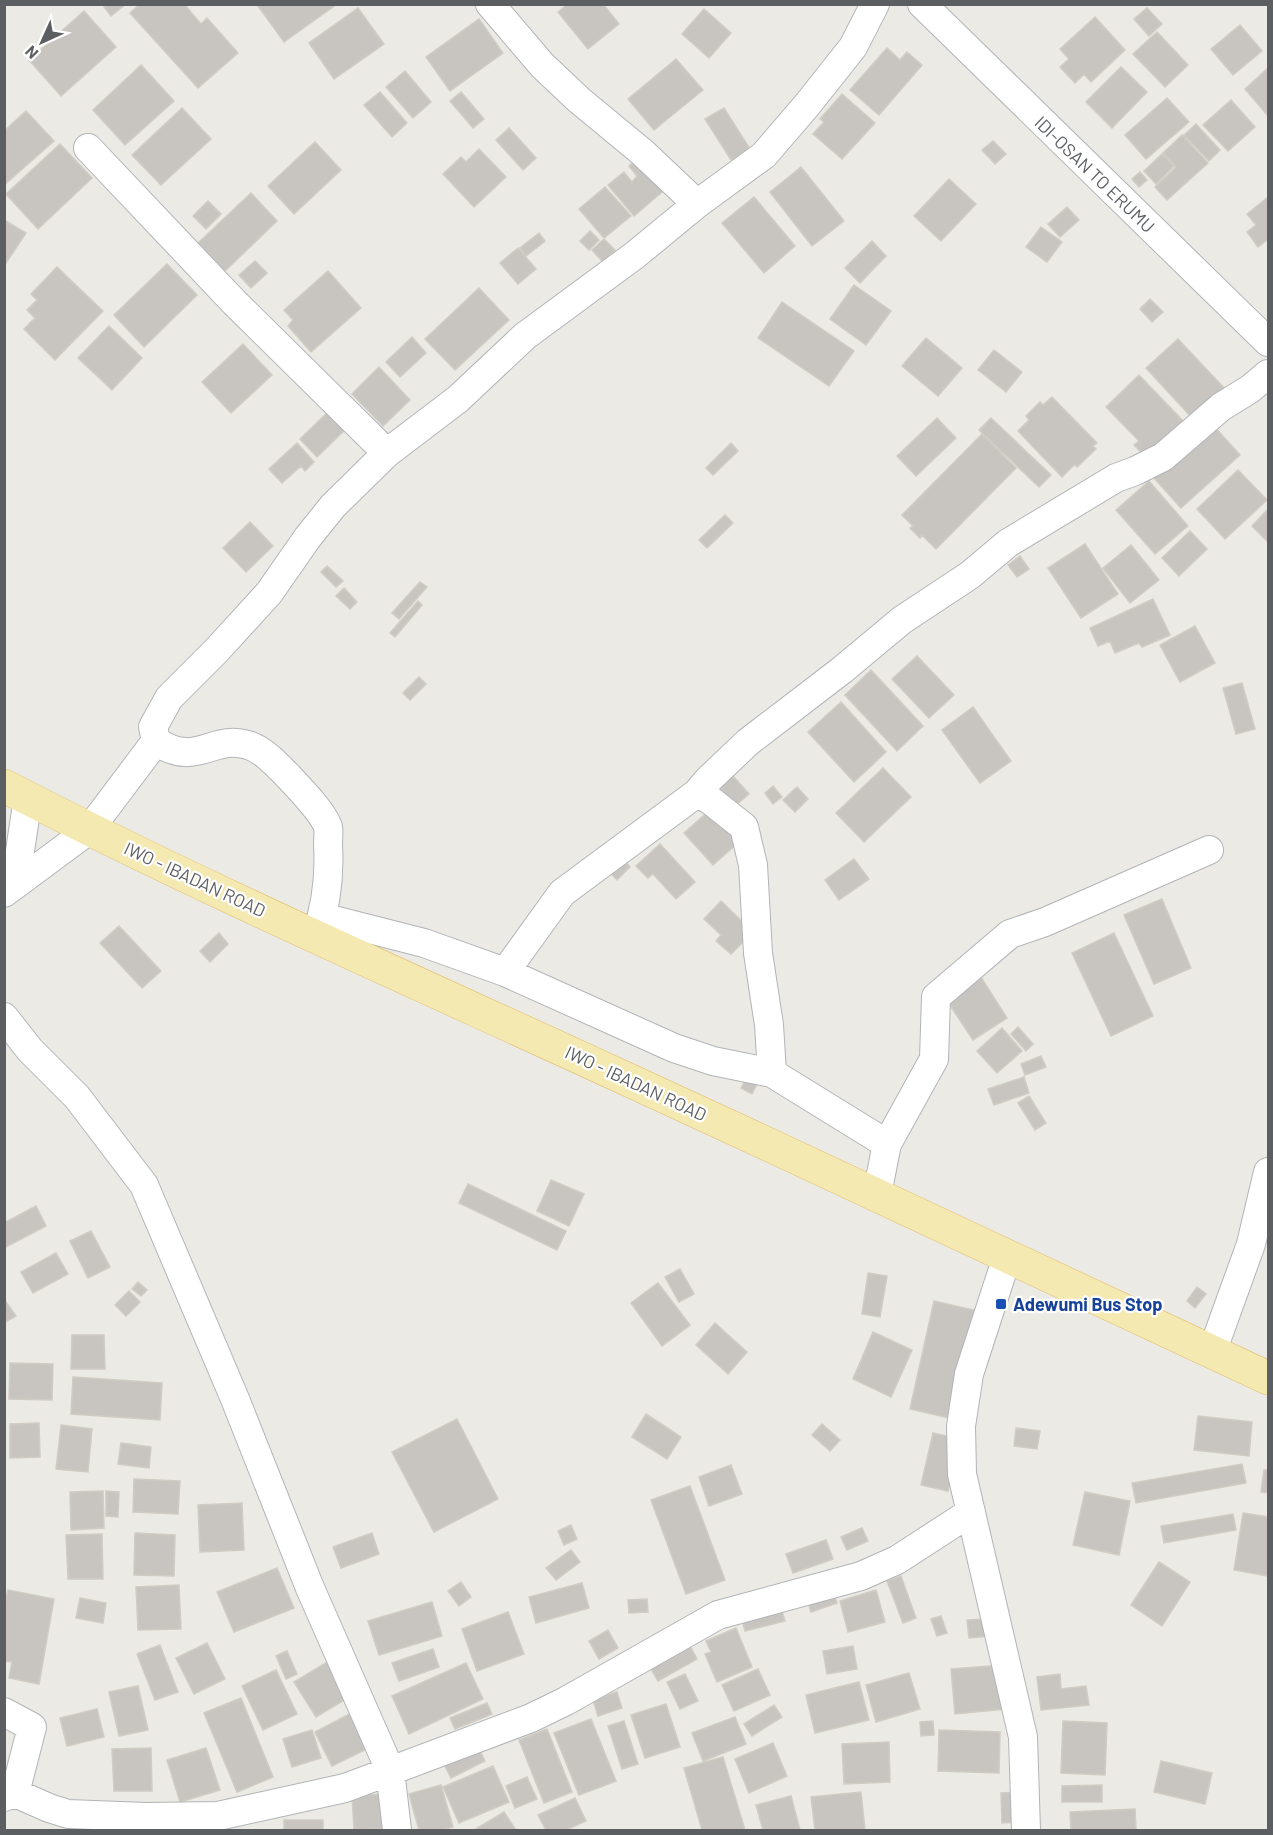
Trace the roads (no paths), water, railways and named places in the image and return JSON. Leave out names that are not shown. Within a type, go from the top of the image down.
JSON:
[{"type":"main road","name":"IWO - IBADAN ROAD","points":[[16,792],[89,830],[319,926],[1006,1257],[1269,1378]]},
{"type":"street","points":[[490,4],[542,65],[579,100],[642,152],[697,204]]},
{"type":"street","points":[[875,4],[853,47],[764,155],[697,204],[635,255],[525,336],[458,399],[387,453],[333,506],[269,593],[169,698],[153,727],[156,741],[169,750],[184,754],[228,744],[249,746],[271,759],[308,796],[328,827],[329,870],[319,926],[424,943],[505,972],[674,1048],[713,1061],[772,1073],[887,1144]]},
{"type":"street","name":"IDI-OSAN TO ERUMU","points":[[922,4],[1269,342]]},
{"type":"street","points":[[88,148],[234,302],[387,453]]},
{"type":"street","points":[[505,972],[562,893],[697,793],[748,742],[842,670],[902,620],[970,575],[1008,543],[1116,478],[1163,457],[1221,407],[1269,374]]},
{"type":"street","points":[[10,888],[89,830],[156,741]]},
{"type":"street","points":[[10,888],[16,792]]},
{"type":"street","points":[[697,793],[710,800],[744,827],[753,865],[758,952],[769,1025],[772,1073]]},
{"type":"street","points":[[877,1194],[887,1144],[934,1059],[936,997],[1010,933],[1045,922],[1209,850]]},
{"type":"street","points":[[4,1017],[30,1050],[77,1096],[144,1185],[235,1400],[310,1588],[390,1770],[397,1830]]},
{"type":"street","points":[[1212,1352],[1251,1244],[1269,1172]]},
{"type":"street","points":[[1006,1257],[969,1374],[961,1426],[962,1474],[1023,1737],[1026,1830]]},
{"type":"street","points":[[4,1712],[32,1726],[10,1795],[68,1814],[146,1817],[218,1816],[345,1788],[531,1719],[718,1615],[861,1576],[897,1560],[971,1512]]},
{"type":"place","name":"Adewumi Bus Stop","points":[[1001,1304]]}]
